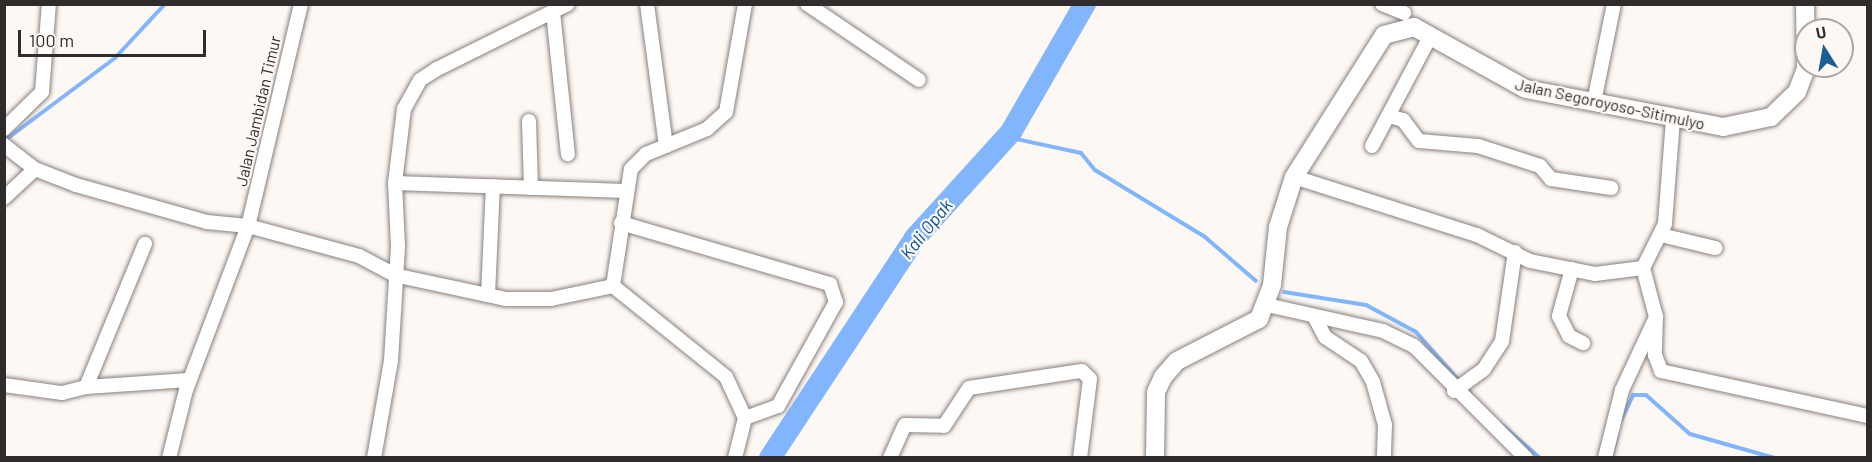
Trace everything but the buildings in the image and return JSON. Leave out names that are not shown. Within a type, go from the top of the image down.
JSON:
[{"type":"main road","name":"Jalan Segoroyoso-Sitimulyo","points":[[1404,14],[1431,35],[1504,81],[1673,119],[1723,127],[1755,123],[1782,110],[1803,82],[1805,4]]},
{"type":"main road","points":[[1155,458],[1156,392],[1163,377],[1177,361],[1246,329],[1267,305],[1280,219],[1294,177],[1371,49],[1404,14]]},
{"type":"street","points":[[4,129],[42,92],[49,4]]},
{"type":"street","name":"Jalan Jambidan Timur","points":[[169,458],[189,380],[248,226],[302,4]]},
{"type":"street","points":[[374,458],[388,384],[394,275],[398,246],[395,183],[404,109],[420,80],[568,4]]},
{"type":"street","points":[[646,4],[666,146]]},
{"type":"street","points":[[613,286],[626,191],[637,161],[707,129],[726,112],[746,4]]},
{"type":"street","points":[[807,4],[919,80]]},
{"type":"street","points":[[1382,4],[1404,14]]},
{"type":"street","points":[[1594,102],[1614,4]]},
{"type":"street","points":[[554,12],[568,154]]},
{"type":"street","points":[[1372,146],[1431,35]]},
{"type":"street","points":[[1389,116],[1403,120],[1419,141],[1470,144],[1540,166],[1551,179],[1611,188]]},
{"type":"street","points":[[1673,119],[1661,235],[1644,268],[1656,317],[1656,363],[1668,375],[1868,416]]},
{"type":"street","points":[[529,121],[531,188]]},
{"type":"street","points":[[4,145],[35,169],[138,204],[248,226],[359,256],[394,275],[488,295],[529,301],[613,286],[715,364],[737,393],[745,418],[735,458]]},
{"type":"street","points":[[4,198],[35,169]]},
{"type":"street","points":[[1294,177],[1572,269],[1600,274],[1644,268]]},
{"type":"street","points":[[395,183],[626,191]]},
{"type":"street","points":[[488,295],[493,186]]},
{"type":"street","points":[[621,223],[830,284],[836,302],[778,406],[745,418]]},
{"type":"street","points":[[1661,235],[1715,248]]},
{"type":"street","points":[[86,387],[145,244]]},
{"type":"street","points":[[1462,386],[1502,340],[1515,252]]},
{"type":"street","points":[[1572,269],[1559,316],[1569,336],[1583,343]]},
{"type":"street","points":[[1267,305],[1398,337],[1414,346],[1462,386],[1526,458]]},
{"type":"street","points":[[1314,316],[1325,337],[1361,361],[1373,382],[1385,425],[1384,458]]},
{"type":"street","points":[[1605,458],[1622,390],[1656,317]]},
{"type":"street","points":[[890,458],[904,425],[944,426],[969,388],[1082,371],[1090,379],[1080,458]]},
{"type":"street","points":[[4,385],[62,393],[86,387],[189,380]]},
{"type":"waterway","points":[[4,141],[115,58],[165,4]]},
{"type":"waterway","name":"Kali Opak","points":[[770,458],[915,238],[1011,132],[1085,4]]},
{"type":"waterway","points":[[1007,137],[1081,153],[1095,170],[1205,237],[1256,281]]},
{"type":"waterway","points":[[1284,292],[1366,305],[1416,332],[1471,394]]},
{"type":"waterway","points":[[1621,420],[1633,395],[1646,395],[1690,434],[1775,458]]},
{"type":"waterway","points":[[1502,425],[1540,458]]},
{"type":"waterway","points":[[1611,458],[1617,436]]}]
